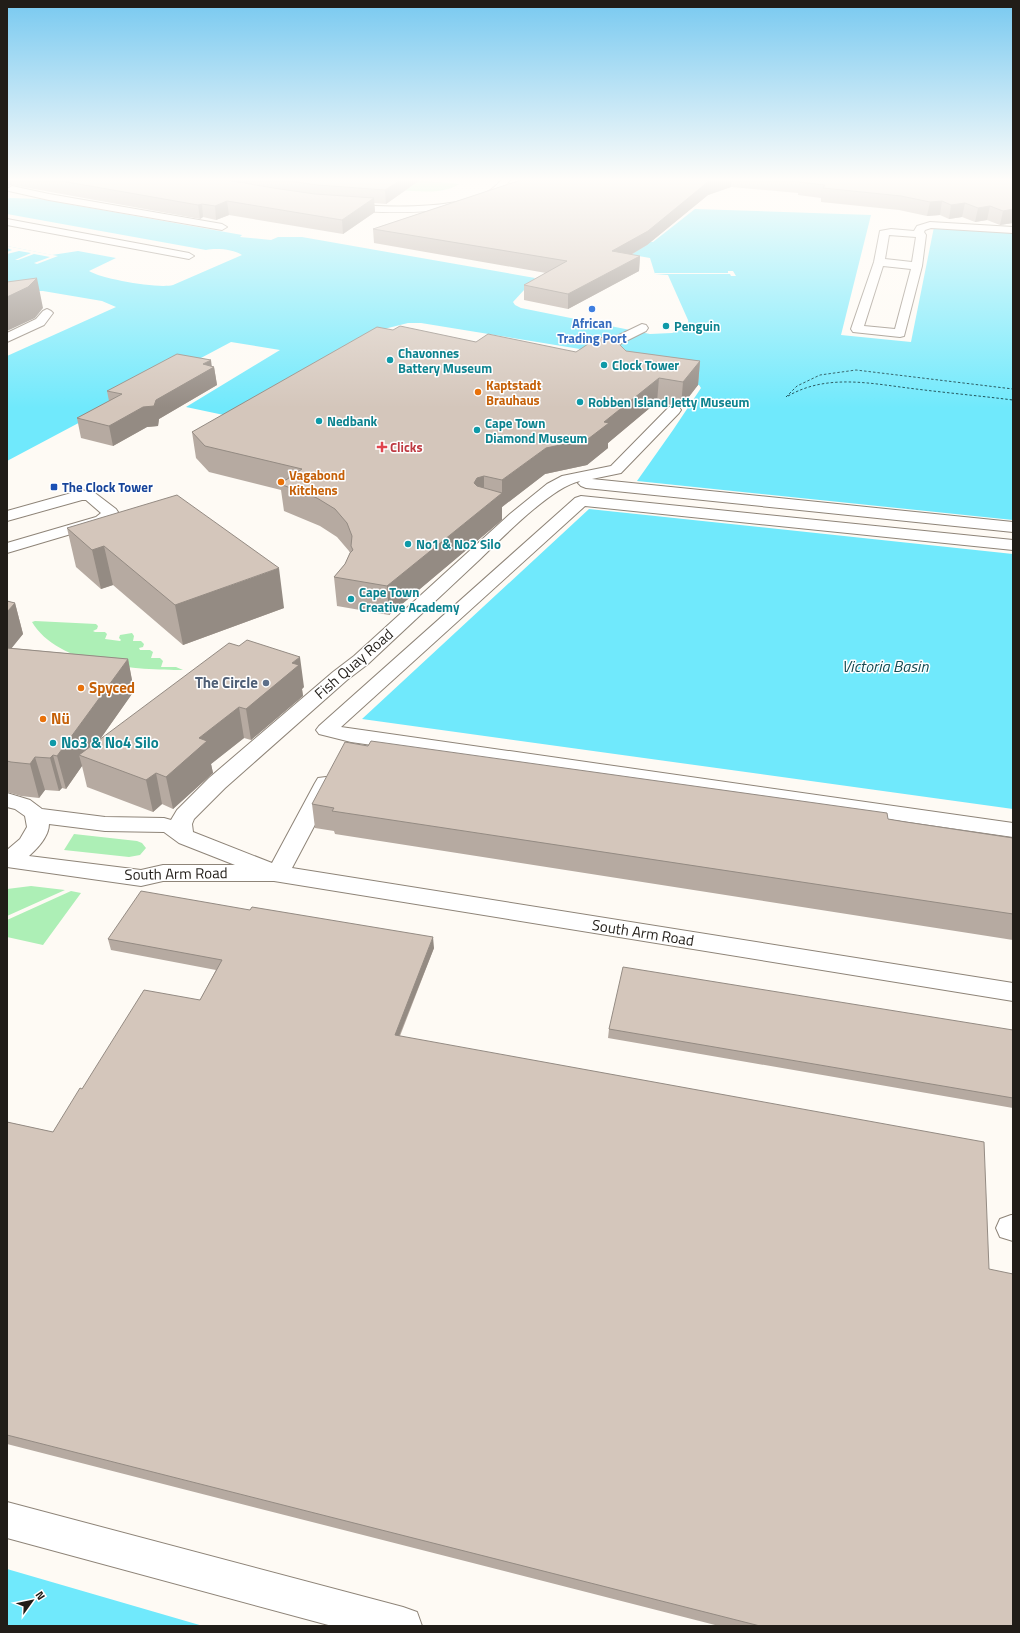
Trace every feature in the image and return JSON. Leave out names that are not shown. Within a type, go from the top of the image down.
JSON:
[{"type":"street","points":[[141,256],[154,260]]},
{"type":"street","points":[[879,256],[857,329],[900,334],[918,256]]},
{"type":"street","points":[[878,262],[917,266]]},
{"type":"street","points":[[7,338],[29,329],[40,322],[47,313]]},
{"type":"street","points":[[592,353],[642,328]]},
{"type":"street","name":"Fish Quay Road","points":[[185,836],[180,828],[181,821],[185,815],[217,783],[340,676],[361,660],[516,516],[552,487],[567,479],[616,470],[674,410]]},
{"type":"street","points":[[496,512],[516,516],[541,508],[577,484],[587,483],[1013,527]]},
{"type":"street","points":[[7,516],[82,496],[90,496],[110,512],[109,515],[102,520],[14,546],[7,533]]},
{"type":"street","points":[[1013,545],[581,501],[326,730],[351,736],[1013,830]]},
{"type":"street","points":[[276,873],[351,736]]},
{"type":"street","points":[[7,800],[20,802],[30,808],[36,815],[38,830],[34,838],[18,854],[7,860]]},
{"type":"street","name":"South Arm Road","points":[[36,815],[105,824],[164,825],[173,827],[185,836],[276,873]]},
{"type":"street","points":[[163,873],[175,867],[186,858],[191,846],[185,836]]},
{"type":"street","name":"South Arm Road","points":[[7,860],[129,878],[141,878],[163,873],[276,873],[1013,992]]},
{"type":"street","points":[[7,1520],[403,1626]]},
{"type":"green space","points":[[32,622],[96,624],[98,626],[97,629],[93,631],[105,632],[107,634],[105,639],[120,641],[120,635],[132,633],[134,636],[133,641],[141,641],[144,644],[143,647],[139,648],[140,650],[150,650],[153,652],[151,658],[160,658],[163,661],[161,667],[176,667],[183,670],[144,669],[79,657],[60,648],[44,637]]},
{"type":"green space","points":[[74,834],[137,841],[142,843],[146,848],[140,855],[129,857],[64,850]]},
{"type":"green space","points":[[31,886],[65,890],[7,916],[7,889]]},
{"type":"green space","points":[[71,891],[81,893],[43,945],[7,937],[7,920]]},
{"type":"water","points":[[7,256],[106,256],[116,258],[89,271],[117,280],[155,286],[173,285],[239,256],[411,256],[535,278],[513,302],[515,305],[521,308],[650,334],[672,333],[689,327],[688,320],[668,275],[655,274],[650,258],[640,256],[861,256],[841,335],[911,342],[928,256],[1013,256],[1013,520],[637,481],[701,388],[699,385],[677,382],[678,365],[421,323],[408,323],[380,330],[238,418],[186,407],[280,350],[231,342],[7,461],[7,356],[116,307],[102,301],[43,291],[7,302]]},
{"type":"water","name":"Victoria Basin","points":[[589,509],[1013,554],[1013,809],[362,719]]},
{"type":"water","points":[[7,1569],[203,1626],[7,1626]]},
{"type":"pier","points":[[24,256],[28,256],[18,260],[15,260]]},
{"type":"pier","points":[[46,256],[57,256],[37,264],[34,263],[50,257]]},
{"type":"pier","points":[[728,271],[733,271],[736,276],[731,276],[730,274],[654,273],[728,273]]},
{"type":"building","points":[[538,256],[640,256],[568,294],[524,285],[567,261]]},
{"type":"building","points":[[37,278],[28,287],[7,297],[7,282]]},
{"type":"building","points":[[400,326],[476,342],[488,334],[576,352],[597,338],[606,337],[614,339],[626,351],[700,361],[683,382],[659,378],[604,422],[609,423],[588,439],[546,448],[502,480],[484,476],[477,478],[474,483],[477,486],[502,493],[387,586],[334,577],[345,564],[353,550],[351,546],[352,536],[347,523],[335,509],[317,498],[280,484],[302,469],[205,446],[192,432],[377,327],[393,330]]},
{"type":"building","points":[[177,354],[211,360],[203,364],[214,367],[156,400],[154,406],[143,407],[109,426],[77,418],[122,394],[107,391]]},
{"type":"building","points":[[177,495],[279,568],[175,605],[104,546],[92,550],[67,528]]},
{"type":"building","points":[[7,601],[15,603],[7,612]]},
{"type":"building","points":[[247,640],[300,657],[292,663],[299,665],[246,709],[239,707],[199,738],[207,741],[166,777],[156,773],[146,780],[79,755],[229,643],[239,646]]},
{"type":"building","points":[[7,648],[128,659],[57,756],[53,755],[50,758],[35,757],[30,764],[7,761]]},
{"type":"building","points":[[371,741],[887,813],[888,819],[1013,838],[1013,914],[332,811],[334,808],[312,804],[345,742],[368,746]]},
{"type":"building","points":[[141,891],[250,910],[252,907],[433,937],[395,1035],[984,1142],[989,1269],[1013,1274],[1013,1626],[760,1626],[7,1435],[7,1122],[53,1132],[80,1088],[82,1089],[144,990],[200,1000],[222,960],[108,939]]},
{"type":"building","points":[[623,967],[1013,1030],[1013,1098],[609,1029]]},
{"type":"ferry route","points":[[786,397],[797,386],[820,375],[856,370],[1013,389]]},
{"type":"ferry route","points":[[788,396],[819,384],[851,382],[1013,400]]},
{"type":"place","name":"African Trading Port","points":[[592,309]]},
{"type":"place","name":"Penguin","points":[[666,326]]},
{"type":"place","name":"Chavonnes Battery Museum","points":[[390,360]]},
{"type":"place","name":"Clock Tower","points":[[604,365]]},
{"type":"place","name":"Kaptstadt Brauhaus","points":[[478,392]]},
{"type":"place","name":"Robben Island Jetty Museum","points":[[580,402]]},
{"type":"place","name":"Nedbank","points":[[319,421]]},
{"type":"place","name":"Cape Town Diamond Museum","points":[[477,430]]},
{"type":"place","name":"Clicks","points":[[382,447]]},
{"type":"place","name":"Vagabond Kitchens","points":[[281,482]]},
{"type":"place","name":"The Clock Tower","points":[[54,487]]},
{"type":"place","name":"No1 & No2 Silo","points":[[408,544]]},
{"type":"place","name":"Cape Town Creative Academy","points":[[351,599]]},
{"type":"place","name":"The Circle","points":[[266,683]]},
{"type":"place","name":"Spyced","points":[[81,688]]},
{"type":"place","name":"Nü","points":[[43,719]]},
{"type":"place","name":"No3 & No4 Silo","points":[[53,743]]}]
